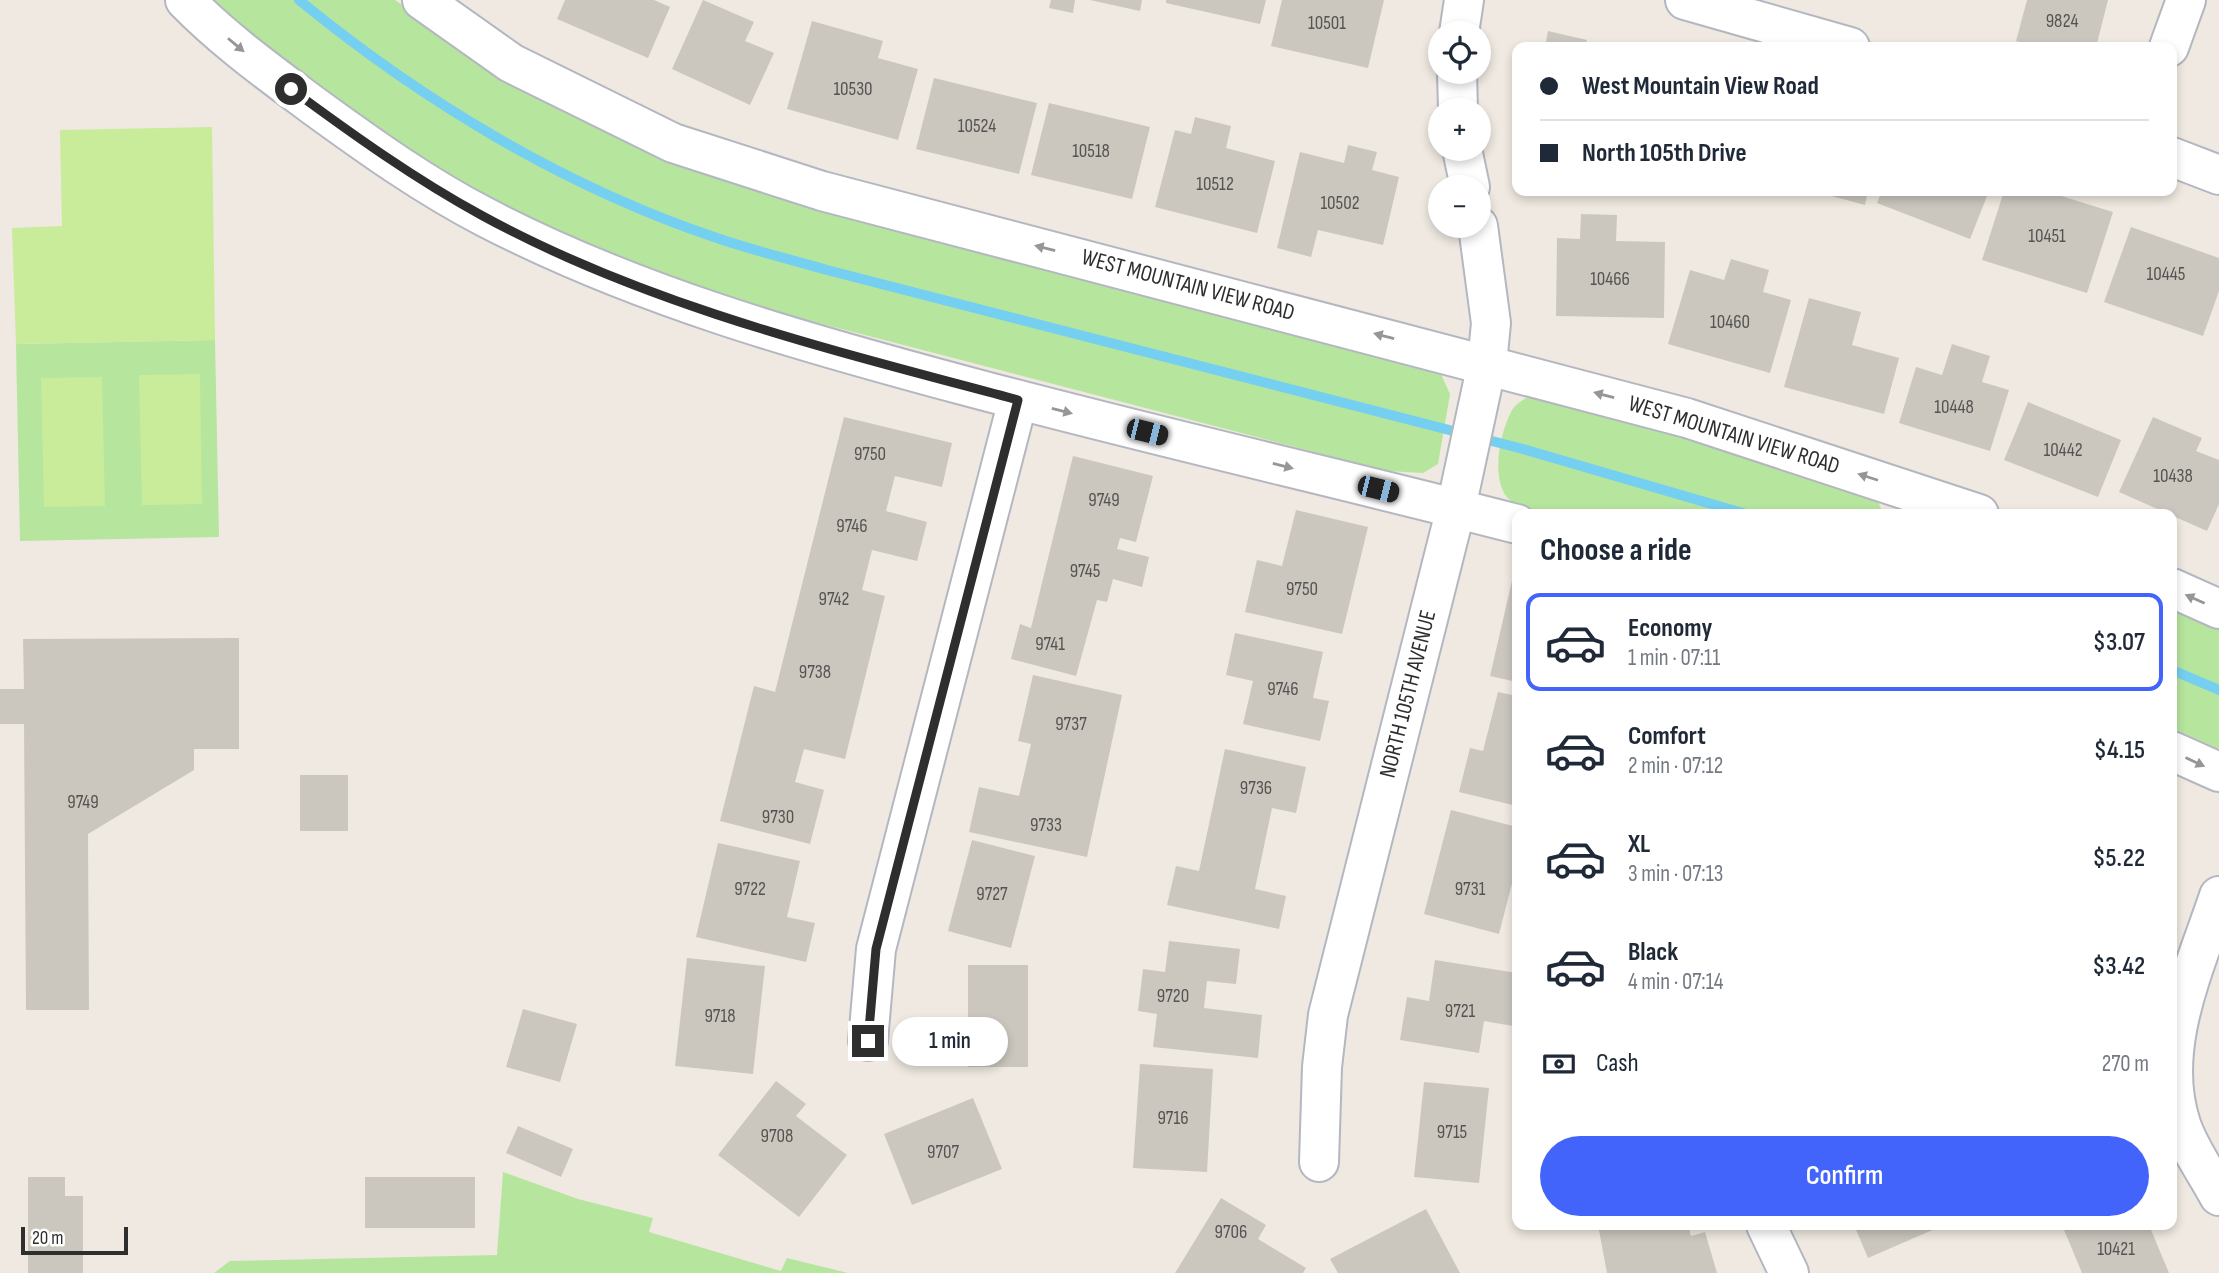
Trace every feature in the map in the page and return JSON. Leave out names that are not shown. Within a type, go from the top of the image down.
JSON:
[{"type":"street","points":[[185,0],[270,74],[409,172],[482,216],[547,248],[733,320],[1018,400],[1512,523]]},
{"type":"street","name":"WEST MOUNTAIN VIEW ROAD","points":[[422,0],[511,63],[673,144],[822,191],[1487,363],[1687,418],[1916,504],[1948,509]]},
{"type":"street","points":[[1461,21],[1464,0]]},
{"type":"street","points":[[1685,0],[1832,42]]},
{"type":"street","points":[[2171,42],[2186,0]]},
{"type":"street","points":[[2177,159],[2219,175]]},
{"type":"street","name":"NORTH 105TH AVENUE","points":[[1319,1162],[1322,1067],[1328,1015],[1456,509],[1487,363],[1491,323],[1480,238]]},
{"type":"street","points":[[868,1041],[876,949],[1018,400]]},
{"type":"street","points":[[2177,590],[2219,609]]},
{"type":"street","points":[[2177,753],[2219,772]]},
{"type":"street","points":[[2177,1031],[2219,896]]},
{"type":"street","points":[[2177,1108],[2182,1126],[2219,1196]]},
{"type":"street","points":[[1768,1230],[1789,1273]]},
{"type":"green space","points":[[214,0],[395,0],[507,75],[1439,370],[1450,394],[1438,464],[1423,473],[1387,471],[746,304],[652,270],[529,218],[424,159],[315,84]]},
{"type":"green space","points":[[212,127],[215,340],[16,344],[12,228],[62,226],[60,130]]},
{"type":"green space","points":[[215,340],[219,537],[20,541],[16,344]]},
{"type":"green space","points":[[200,374],[202,504],[142,505],[139,375]]},
{"type":"green space","points":[[102,377],[105,506],[44,507],[41,378]]},
{"type":"green space","points":[[1532,394],[1543,394],[1876,496],[1881,509],[1526,508],[1515,504],[1504,493],[1498,470],[1503,432],[1511,412]]},
{"type":"green space","points":[[2177,609],[2219,626],[2219,749],[2177,730]]},
{"type":"green space","points":[[503,1172],[578,1199],[653,1218],[649,1232],[781,1271],[787,1258],[848,1273],[214,1273],[230,1261],[497,1255]]},
{"type":"building","points":[[565,0],[654,0],[670,7],[648,58],[557,19]]},
{"type":"building","points":[[703,0],[754,22],[745,41],[774,53],[750,105],[672,69]]},
{"type":"building","points":[[1051,0],[1075,0],[1073,13],[1049,8]]},
{"type":"building","points":[[1090,0],[1142,0],[1140,11]]},
{"type":"building","points":[[1166,0],[1266,0],[1260,24],[1166,3]]},
{"type":"building","points":[[1282,0],[1384,0],[1368,68],[1271,46]]},
{"type":"building","points":[[2027,0],[2108,0],[2097,42],[2016,41]]},
{"type":"building","points":[[812,21],[883,41],[878,58],[918,69],[898,140],[787,109]]},
{"type":"building","points":[[1548,31],[1587,40],[1586,42],[1546,42]]},
{"type":"building","points":[[934,78],[1037,103],[1019,174],[916,149]]},
{"type":"building","points":[[1049,103],[1150,127],[1132,199],[1031,175]]},
{"type":"building","points":[[1195,117],[1231,126],[1226,148],[1275,161],[1257,233],[1155,207],[1175,130],[1191,134]]},
{"type":"building","points":[[1348,145],[1377,152],[1372,170],[1399,177],[1383,245],[1318,230],[1311,257],[1277,248],[1300,152],[1344,163]]},
{"type":"building","points":[[1832,196],[1867,196],[1865,205]]},
{"type":"building","points":[[1880,196],[1987,196],[1970,239],[1877,203]]},
{"type":"building","points":[[2002,196],[2061,196],[2113,212],[2087,293],[1982,260]]},
{"type":"building","points":[[1581,214],[1617,215],[1616,241],[1665,242],[1664,318],[1556,316],[1557,238],[1580,239]]},
{"type":"building","points":[[2131,227],[2219,258],[2219,291],[2203,336],[2104,302]]},
{"type":"building","points":[[1731,259],[1769,270],[1763,292],[1791,300],[1770,373],[1668,344],[1690,270],[1724,280]]},
{"type":"building","points":[[1809,298],[1861,312],[1852,345],[1899,358],[1884,414],[1784,387]]},
{"type":"building","points":[[1952,344],[1990,356],[1982,382],[2009,390],[1990,451],[1899,423],[1916,367],[1942,375]]},
{"type":"building","points":[[2028,402],[2121,440],[2098,497],[2004,460]]},
{"type":"building","points":[[844,417],[952,443],[942,487],[895,476],[886,511],[927,522],[917,561],[872,550],[862,590],[885,596],[845,759],[804,749],[795,782],[824,790],[810,844],[720,821],[754,686],[775,692]]},
{"type":"building","points":[[2153,417],[2202,438],[2196,451],[2219,460],[2219,504],[2207,531],[2177,518],[2177,509],[2157,509],[2119,492]]},
{"type":"building","points":[[1073,456],[1153,476],[1136,542],[1120,538],[1117,549],[1149,557],[1142,587],[1113,579],[1107,602],[1097,600],[1076,676],[1011,659],[1020,624],[1031,628]]},
{"type":"building","points":[[1296,510],[1368,527],[1342,634],[1245,612],[1257,560],[1282,566]]},
{"type":"building","points":[[1512,581],[1512,681],[1490,676]]},
{"type":"building","points":[[1235,633],[1323,652],[1313,698],[1329,701],[1320,741],[1243,724],[1253,681],[1226,675]]},
{"type":"building","points":[[239,638],[239,749],[194,749],[194,770],[88,834],[89,1010],[26,1010],[24,724],[0,724],[0,689],[24,689],[23,639]]},
{"type":"building","points":[[1033,675],[1122,695],[1087,857],[969,832],[979,787],[1019,796],[1031,744],[1018,741]]},
{"type":"building","points":[[1498,692],[1512,695],[1512,805],[1459,792],[1470,748],[1483,751]]},
{"type":"building","points":[[1225,749],[1306,767],[1296,813],[1272,808],[1255,889],[1286,896],[1279,929],[1167,905],[1176,866],[1199,871]]},
{"type":"building","points":[[300,775],[348,775],[348,831],[300,831]]},
{"type":"building","points":[[1451,810],[1512,826],[1512,883],[1499,934],[1424,914]]},
{"type":"building","points":[[972,840],[1035,856],[1011,948],[948,931]]},
{"type":"building","points":[[718,843],[800,861],[787,917],[815,923],[806,962],[696,937]]},
{"type":"building","points":[[1169,941],[1240,949],[1236,984],[1207,981],[1204,1008],[1262,1015],[1258,1058],[1153,1047],[1157,1014],[1138,1011],[1143,969],[1165,972]]},
{"type":"building","points":[[687,958],[765,966],[753,1074],[675,1066]]},
{"type":"building","points":[[1435,960],[1512,972],[1512,1026],[1484,1021],[1479,1053],[1400,1040],[1407,997],[1429,1001]]},
{"type":"building","points":[[968,965],[1028,965],[1028,1067],[968,1067]]},
{"type":"building","points":[[523,1009],[577,1024],[560,1082],[506,1067]]},
{"type":"building","points":[[1140,1064],[1213,1069],[1207,1172],[1133,1168]]},
{"type":"building","points":[[776,1081],[806,1104],[796,1116],[847,1155],[799,1217],[718,1155]]},
{"type":"building","points":[[1424,1082],[1489,1088],[1479,1183],[1414,1177]]},
{"type":"building","points":[[973,1098],[1002,1169],[912,1205],[884,1134]]},
{"type":"building","points":[[518,1126],[573,1149],[561,1177],[506,1153]]},
{"type":"building","points":[[28,1177],[65,1177],[65,1196],[83,1196],[83,1273],[28,1273]]},
{"type":"building","points":[[365,1177],[475,1177],[475,1228],[365,1228]]},
{"type":"building","points":[[1221,1198],[1266,1225],[1258,1239],[1306,1268],[1303,1273],[1175,1273]]},
{"type":"building","points":[[1426,1209],[1460,1273],[1338,1273],[1330,1259]]},
{"type":"building","points":[[1599,1230],[1689,1230],[1691,1236],[1705,1232],[1717,1273],[1607,1273]]},
{"type":"building","points":[[1856,1230],[1932,1230],[1868,1258]]},
{"type":"building","points":[[2064,1230],[2151,1230],[2169,1273],[2082,1273]]},
{"type":"waterway","points":[[299,0],[394,72],[496,137],[603,193],[714,237],[827,270],[1523,449],[1729,509]]},
{"type":"waterway","points":[[2177,672],[2219,690]]},
{"type":"route","points":[[291,89],[409,172],[482,216],[547,248],[733,320],[1018,400],[876,949],[868,1041]]}]
